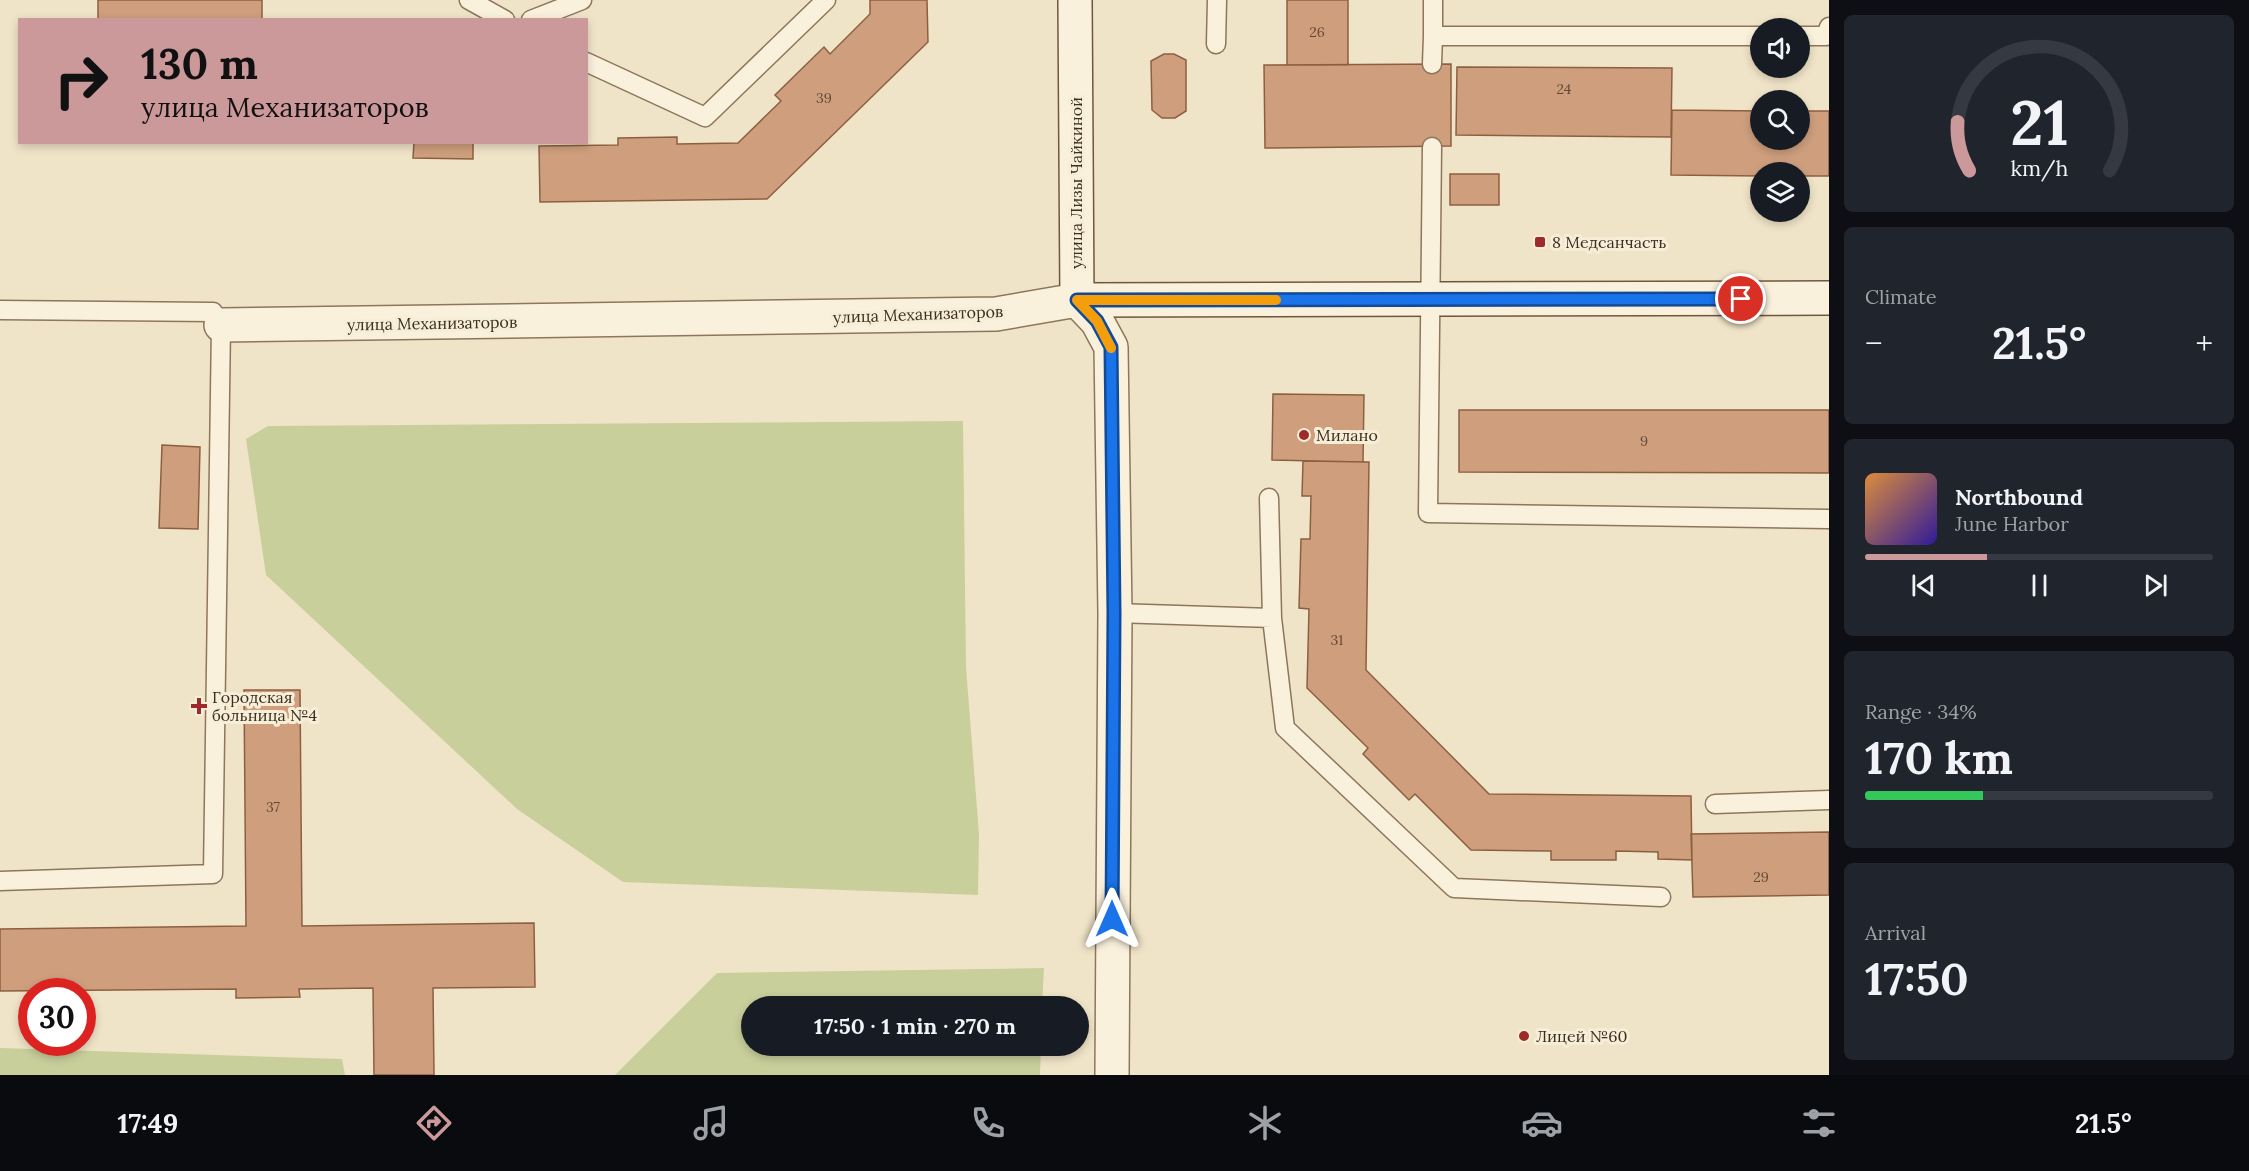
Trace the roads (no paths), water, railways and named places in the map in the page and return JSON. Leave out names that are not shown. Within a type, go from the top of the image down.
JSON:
[{"type":"street","name":"улица Лизы Чайкиной","points":[[1075,0],[1077,300]]},
{"type":"street","name":"улица Механизаторов","points":[[222,325],[996,314],[1077,300],[1829,298]]},
{"type":"street","points":[[1077,300],[1097,321],[1111,347],[1114,613],[1112,1075]]},
{"type":"lane","points":[[469,0],[501,18]]},
{"type":"lane","points":[[536,18],[582,0]]},
{"type":"lane","points":[[588,63],[705,117],[826,0]]},
{"type":"lane","points":[[1216,0],[1216,44]]},
{"type":"lane","points":[[1432,64],[1433,0]]},
{"type":"lane","points":[[1810,36],[1826,36],[1829,27]]},
{"type":"lane","points":[[1432,36],[1750,36]]},
{"type":"lane","points":[[1432,147],[1428,513],[1829,519]]},
{"type":"lane","points":[[0,310],[213,312],[222,325],[213,874],[0,881]]},
{"type":"lane","points":[[1269,498],[1272,618],[1285,728],[1454,888],[1661,897]]},
{"type":"lane","points":[[1114,613],[1272,618]]},
{"type":"lane","points":[[1715,804],[1829,800]]},
{"type":"place","name":"8 Медсанчасть","points":[[1540,242]]},
{"type":"place","name":"Милано","points":[[1304,435]]},
{"type":"place","name":"Городская больница №4","points":[[199,706]]},
{"type":"place","name":"Лицей №60","points":[[1524,1036]]}]
